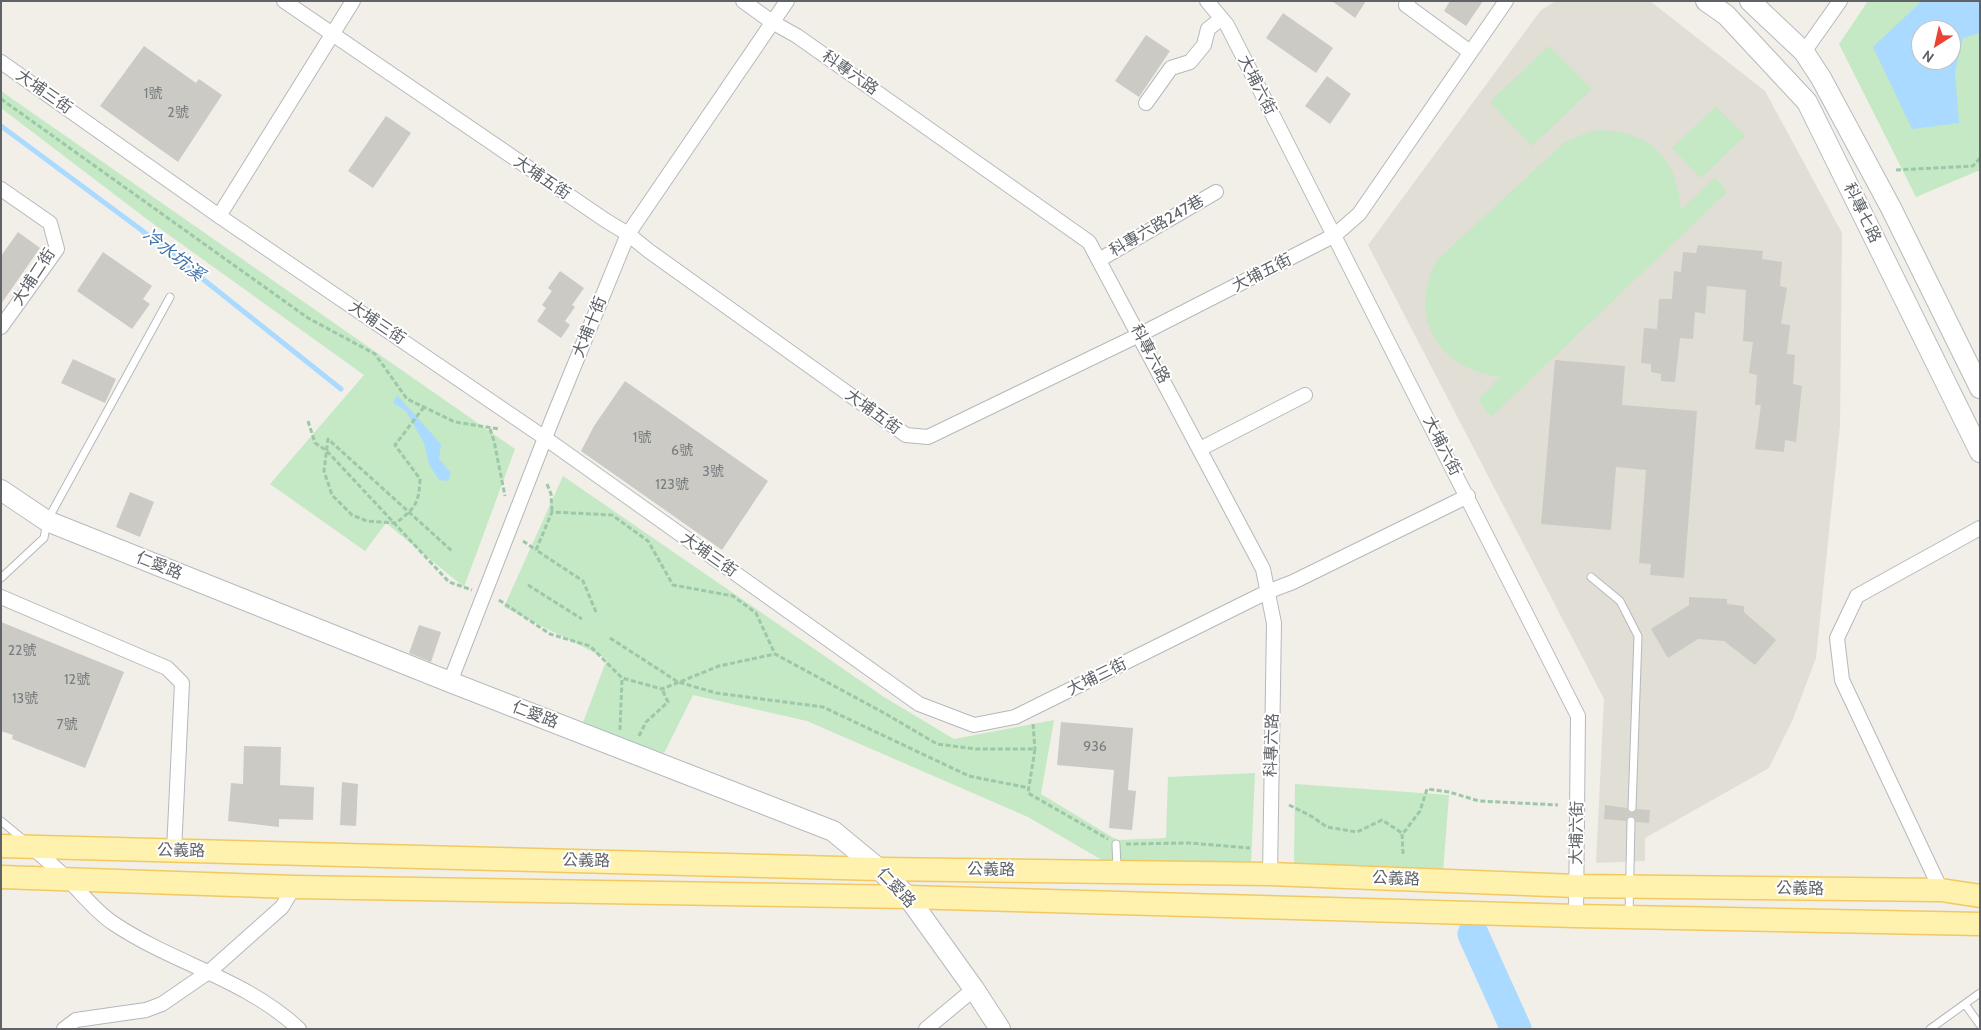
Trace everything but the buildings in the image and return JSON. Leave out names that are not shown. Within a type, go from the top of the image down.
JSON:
[{"type":"main road","name":"公義路","points":[[1,846],[879,869],[1270,874],[1576,886],[1941,890],[1980,896]]},
{"type":"main road","name":"公義路","points":[[1,877],[294,887],[908,897],[1576,916],[1980,924]]},
{"type":"street","name":"大埔五街","points":[[284,1],[604,220],[628,234],[648,251],[906,435],[928,437],[1140,335],[1334,236],[1359,214],[1506,1]]},
{"type":"street","points":[[219,216],[353,1]]},
{"type":"street","name":"科專六路","points":[[743,1],[772,22],[797,36],[1089,242],[1263,569],[1274,623],[1270,874]]},
{"type":"street","name":"大埔十街","points":[[450,682],[545,438],[628,234],[787,1]]},
{"type":"street","name":"大埔六街","points":[[1207,1],[1227,25],[1468,496],[1578,716],[1576,916]]},
{"type":"street","points":[[1408,1],[1406,4],[1470,52]]},
{"type":"street","name":"科專七路","points":[[1706,1],[1726,15],[1807,102],[1980,452]]},
{"type":"street","name":"科專七路","points":[[1750,1],[1804,52],[1821,78],[1891,208],[1980,388]]},
{"type":"street","points":[[1804,52],[1840,1]]},
{"type":"street","points":[[1146,103],[1171,68],[1190,62],[1204,46],[1208,29],[1221,19]]},
{"type":"street","name":"大埔三街","points":[[1,62],[219,216],[545,438],[920,704],[974,725],[1015,717],[1267,592],[1294,582],[1468,496]]},
{"type":"street","name":"大埔二街","points":[[1,189],[50,222],[57,248],[1,327]]},
{"type":"street","name":"科專六路247巷","points":[[1099,260],[1216,192]]},
{"type":"street","points":[[1200,449],[1305,395]]},
{"type":"street","name":"仁愛路","points":[[1,490],[47,521],[450,682],[833,831],[879,869],[908,897],[1000,1029]]},
{"type":"street","points":[[1941,890],[1842,680],[1837,638],[1857,596],[1980,528]]},
{"type":"street","points":[[1,596],[166,668],[182,683],[174,851]]},
{"type":"street","points":[[32,847],[113,923],[164,951],[210,971],[280,1011],[299,1029]]},
{"type":"street","points":[[64,1029],[76,1020],[146,1010],[162,1004],[210,971],[282,907],[294,887]]},
{"type":"street","points":[[926,1029],[974,990]]},
{"type":"lane","points":[[1,578],[44,538],[47,521],[170,297]]},
{"type":"lane","points":[[1591,577],[1620,601],[1638,636],[1632,808]]},
{"type":"lane","points":[[1628,917],[1632,821]]},
{"type":"lane","points":[[1,822],[32,847]]},
{"type":"lane","points":[[1116,844],[1117,872]]},
{"type":"lane","points":[[1930,1029],[1980,993]]},
{"type":"lane","points":[[1965,1004],[1980,1025]]},
{"type":"path","points":[[1,99],[308,318],[375,354],[407,399],[455,422],[499,429]]},
{"type":"path","points":[[1896,170],[1973,166],[1980,158]]},
{"type":"path","points":[[424,407],[395,445],[420,479],[419,498],[409,513],[396,523],[367,520],[352,515],[332,495],[324,471],[328,439],[409,513],[452,551]]},
{"type":"path","points":[[308,421],[315,443],[326,450],[449,582],[472,590]]},
{"type":"path","points":[[490,429],[506,501]]},
{"type":"path","points":[[536,550],[552,512],[551,494],[547,484]]},
{"type":"path","points":[[552,512],[612,516],[648,541],[673,585],[733,596],[756,613],[775,654],[937,744],[976,749],[1035,749]]},
{"type":"path","points":[[523,541],[583,581],[596,612]]},
{"type":"path","points":[[528,585],[582,619]]},
{"type":"path","points":[[499,600],[550,634],[590,646],[622,678],[662,689],[719,666],[775,654]]},
{"type":"path","points":[[610,638],[678,682],[716,693],[823,707],[969,776],[1029,788]]},
{"type":"path","points":[[620,738],[622,678]]},
{"type":"path","points":[[636,743],[646,722],[668,702],[662,689]]},
{"type":"path","points":[[1029,710],[1035,749],[1028,793],[1116,844],[1189,844],[1250,848]]},
{"type":"path","points":[[1402,833],[1405,832],[1420,811],[1427,789],[1449,792],[1479,802],[1558,805]]},
{"type":"path","points":[[1289,805],[1311,816],[1327,827],[1357,832],[1382,820],[1402,833]]},
{"type":"path","points":[[1402,833],[1403,854]]},
{"type":"shaded area","points":[[1556,1],[1650,1],[1765,91],[1842,233],[1840,426],[1816,658],[1793,719],[1769,768],[1645,838],[1645,861],[1596,863],[1604,699],[1368,245],[1541,10]]},
{"type":"green space","points":[[1868,1],[1980,1],[1980,170],[1916,197],[1839,44]]},
{"type":"green space","points":[[1549,46],[1592,89],[1532,146],[1490,102]]},
{"type":"green space","points":[[1,91],[515,449],[464,587],[386,523],[365,551],[270,484],[364,375],[148,220],[1,108]]},
{"type":"green space","points":[[1716,106],[1745,136],[1701,178],[1672,148]]},
{"type":"green space","points":[[1602,130],[1635,136],[1659,152],[1668,164],[1674,177],[1679,193],[1681,210],[1715,177],[1727,192],[1491,417],[1478,400],[1500,377],[1478,372],[1460,363],[1445,352],[1434,337],[1428,321],[1425,302],[1428,282],[1436,261],[1565,142],[1589,132]]},
{"type":"green space","points":[[563,476],[884,697],[954,739],[1054,720],[1041,794],[1117,840],[1166,838],[1168,777],[1255,773],[1251,864],[1102,860],[1028,817],[807,721],[693,695],[664,753],[582,725],[607,659],[504,607]]},
{"type":"green space","points":[[1295,784],[1449,795],[1443,872],[1294,863]]},
{"type":"water","points":[[1922,1],[1980,1],[1980,33],[1963,38],[1961,46],[1961,20],[1911,20],[1911,70],[1955,70],[1959,123],[1912,129],[1873,47]]},
{"type":"water","points":[[397,395],[441,444],[439,459],[451,473],[448,481],[439,480],[429,464],[424,443],[406,411],[393,403]]},
{"type":"waterway","name":"冷水坑溪","points":[[1,126],[140,229],[341,389]]},
{"type":"waterway","name":"冷水坑溪","points":[[1473,934],[1516,1029]]}]
